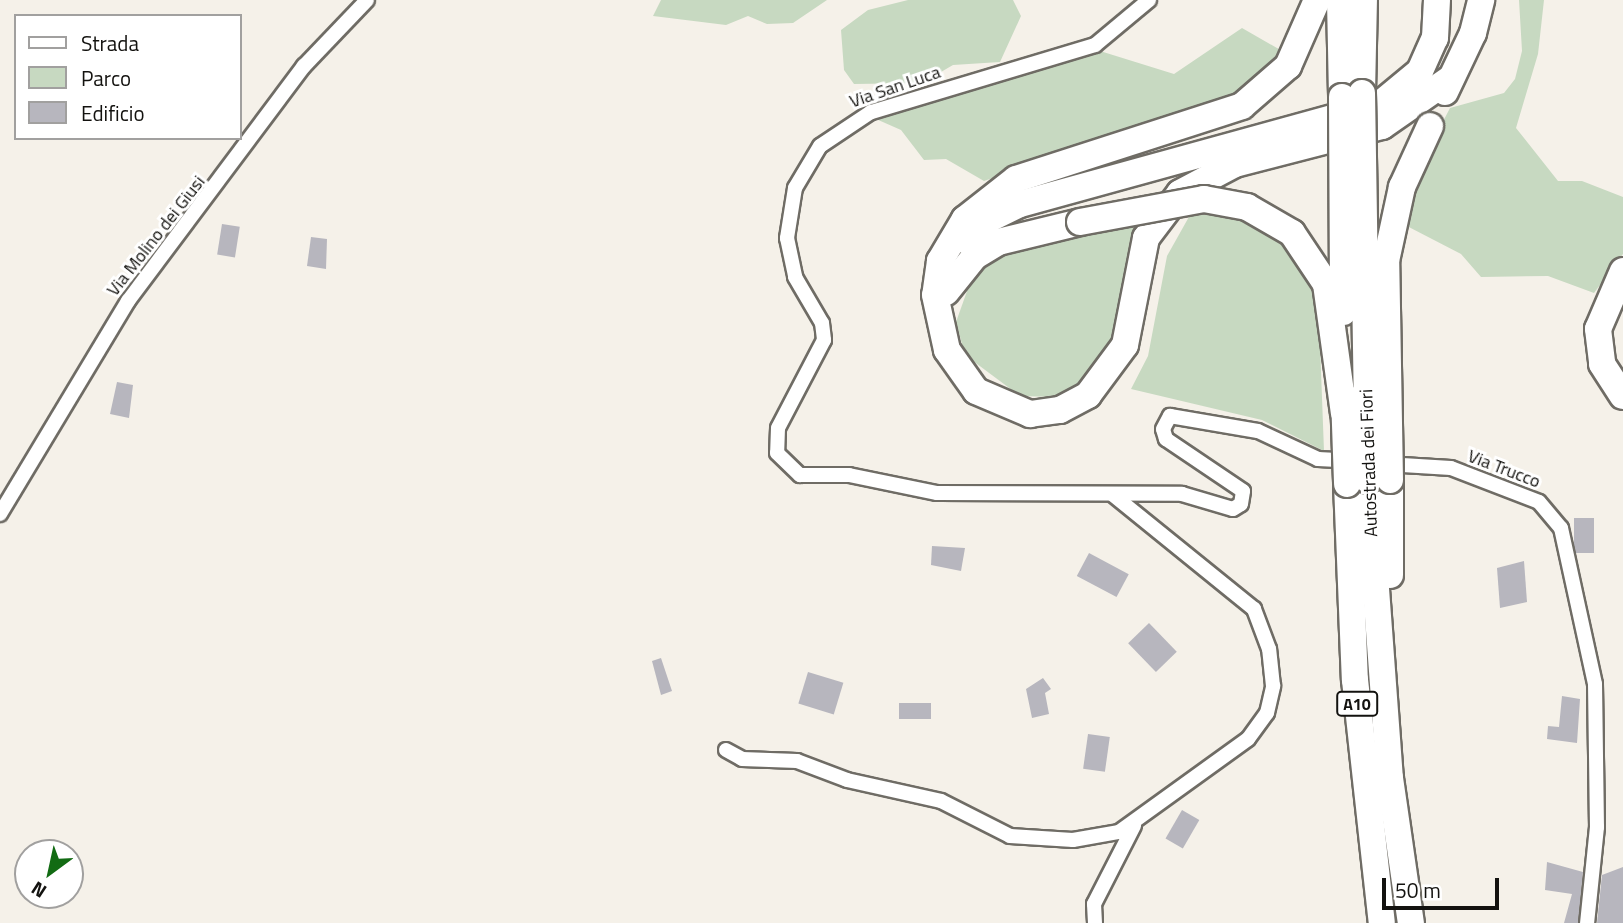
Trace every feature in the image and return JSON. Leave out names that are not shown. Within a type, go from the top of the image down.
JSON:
[{"type":"highway","points":[[1317,0],[1288,66],[1242,106],[1016,179],[988,196],[956,230],[940,261],[938,321],[955,366],[988,400],[1030,414],[1074,404],[1100,383],[1125,345],[1146,238],[1180,193],[1235,164],[1382,126],[1451,78]]},
{"type":"highway","name":"Autostrada dei Fiori","points":[[1340,0],[1352,95],[1368,481],[1382,681],[1411,923]]},
{"type":"highway","name":"Autostrada dei Fiori","points":[[1364,0],[1352,95],[1344,413],[1368,481],[1356,693],[1382,923]]},
{"type":"highway","points":[[938,321],[946,292],[967,240],[1004,210],[1379,105],[1420,71],[1435,38],[1437,0]]},
{"type":"highway","points":[[1368,481],[1385,261],[1402,187],[1451,78],[1481,0]]},
{"type":"highway","points":[[946,292],[975,256],[998,242],[1080,222],[1204,199],[1247,207],[1292,233],[1326,285],[1344,413]]},
{"type":"highway","points":[[1623,271],[1598,329],[1602,364],[1623,396]]},
{"type":"street","name":"Via Molino dei Giusi","points":[[0,514],[128,301],[310,59],[367,0]]},
{"type":"street","name":"Via San Luca","points":[[1113,495],[937,493],[849,475],[807,476],[786,467],[775,436],[824,340],[822,323],[795,277],[788,221],[802,173],[844,126],[927,94],[1095,46],[1149,0]]},
{"type":"street","name":"Via Trucco","points":[[1113,495],[1182,494],[1228,509],[1241,505],[1240,487],[1166,439],[1163,424],[1180,415],[1258,431],[1318,459],[1451,468],[1546,508],[1563,537],[1595,684],[1597,827],[1587,923]]},
{"type":"street","points":[[726,750],[741,760],[797,761],[847,780],[941,801],[1010,836],[1073,840],[1119,832],[1248,739],[1267,713],[1273,686],[1269,649],[1254,609],[1113,495]]},
{"type":"street","points":[[1095,923],[1094,904],[1110,868],[1144,814]]},
{"type":"green space","points":[[661,0],[827,0],[793,23],[767,24],[748,16],[726,25],[653,16]]},
{"type":"green space","points":[[908,0],[1013,0],[1021,16],[1000,62],[953,65],[922,83],[854,84],[844,70],[841,30],[868,10]]},
{"type":"green space","points":[[1519,0],[1544,0],[1538,54],[1516,128],[1558,181],[1582,181],[1623,197],[1623,254],[1594,293],[1548,276],[1481,277],[1461,254],[1403,224],[1421,164],[1450,108],[1504,93],[1515,79],[1522,51]]},
{"type":"green space","points":[[1242,28],[1284,52],[1234,95],[984,181],[946,159],[924,160],[901,130],[876,119],[1100,51],[1174,74]]},
{"type":"green space","points":[[1226,214],[1261,224],[1288,247],[1318,291],[1324,451],[1262,420],[1131,389],[1148,356],[1167,256],[1190,215]]},
{"type":"green space","points":[[1141,223],[1113,345],[1082,388],[1056,397],[1020,396],[965,355],[956,322],[971,280],[987,262],[1025,241]]},
{"type":"building","points":[[222,224],[240,227],[235,257],[217,255]]},
{"type":"building","points":[[311,237],[327,239],[326,269],[307,266]]},
{"type":"building","points":[[117,382],[133,385],[129,418],[110,414]]},
{"type":"building","points":[[1574,518],[1594,518],[1594,553],[1574,553]]},
{"type":"building","points":[[932,546],[965,548],[961,571],[931,565]]},
{"type":"building","points":[[1089,553],[1129,574],[1117,597],[1077,576]]},
{"type":"building","points":[[1524,561],[1527,602],[1500,608],[1497,568]]},
{"type":"building","points":[[1149,623],[1177,652],[1156,672],[1128,643]]},
{"type":"building","points":[[661,658],[672,691],[661,695],[652,661]]},
{"type":"building","points":[[808,672],[843,683],[834,714],[798,704]]},
{"type":"building","points":[[1043,678],[1051,689],[1045,693],[1049,714],[1032,718],[1026,689]]},
{"type":"building","points":[[1562,696],[1580,699],[1577,743],[1547,739],[1548,726],[1559,727]]},
{"type":"building","points":[[899,703],[931,703],[931,719],[899,719]]},
{"type":"building","points":[[1088,734],[1110,737],[1105,772],[1083,769]]},
{"type":"building","points":[[1182,810],[1199,820],[1183,849],[1166,839]]},
{"type":"building","points":[[1547,862],[1583,872],[1578,923],[1564,923],[1572,894],[1545,890]]},
{"type":"building","points":[[1623,867],[1623,923],[1597,923],[1602,875]]}]
